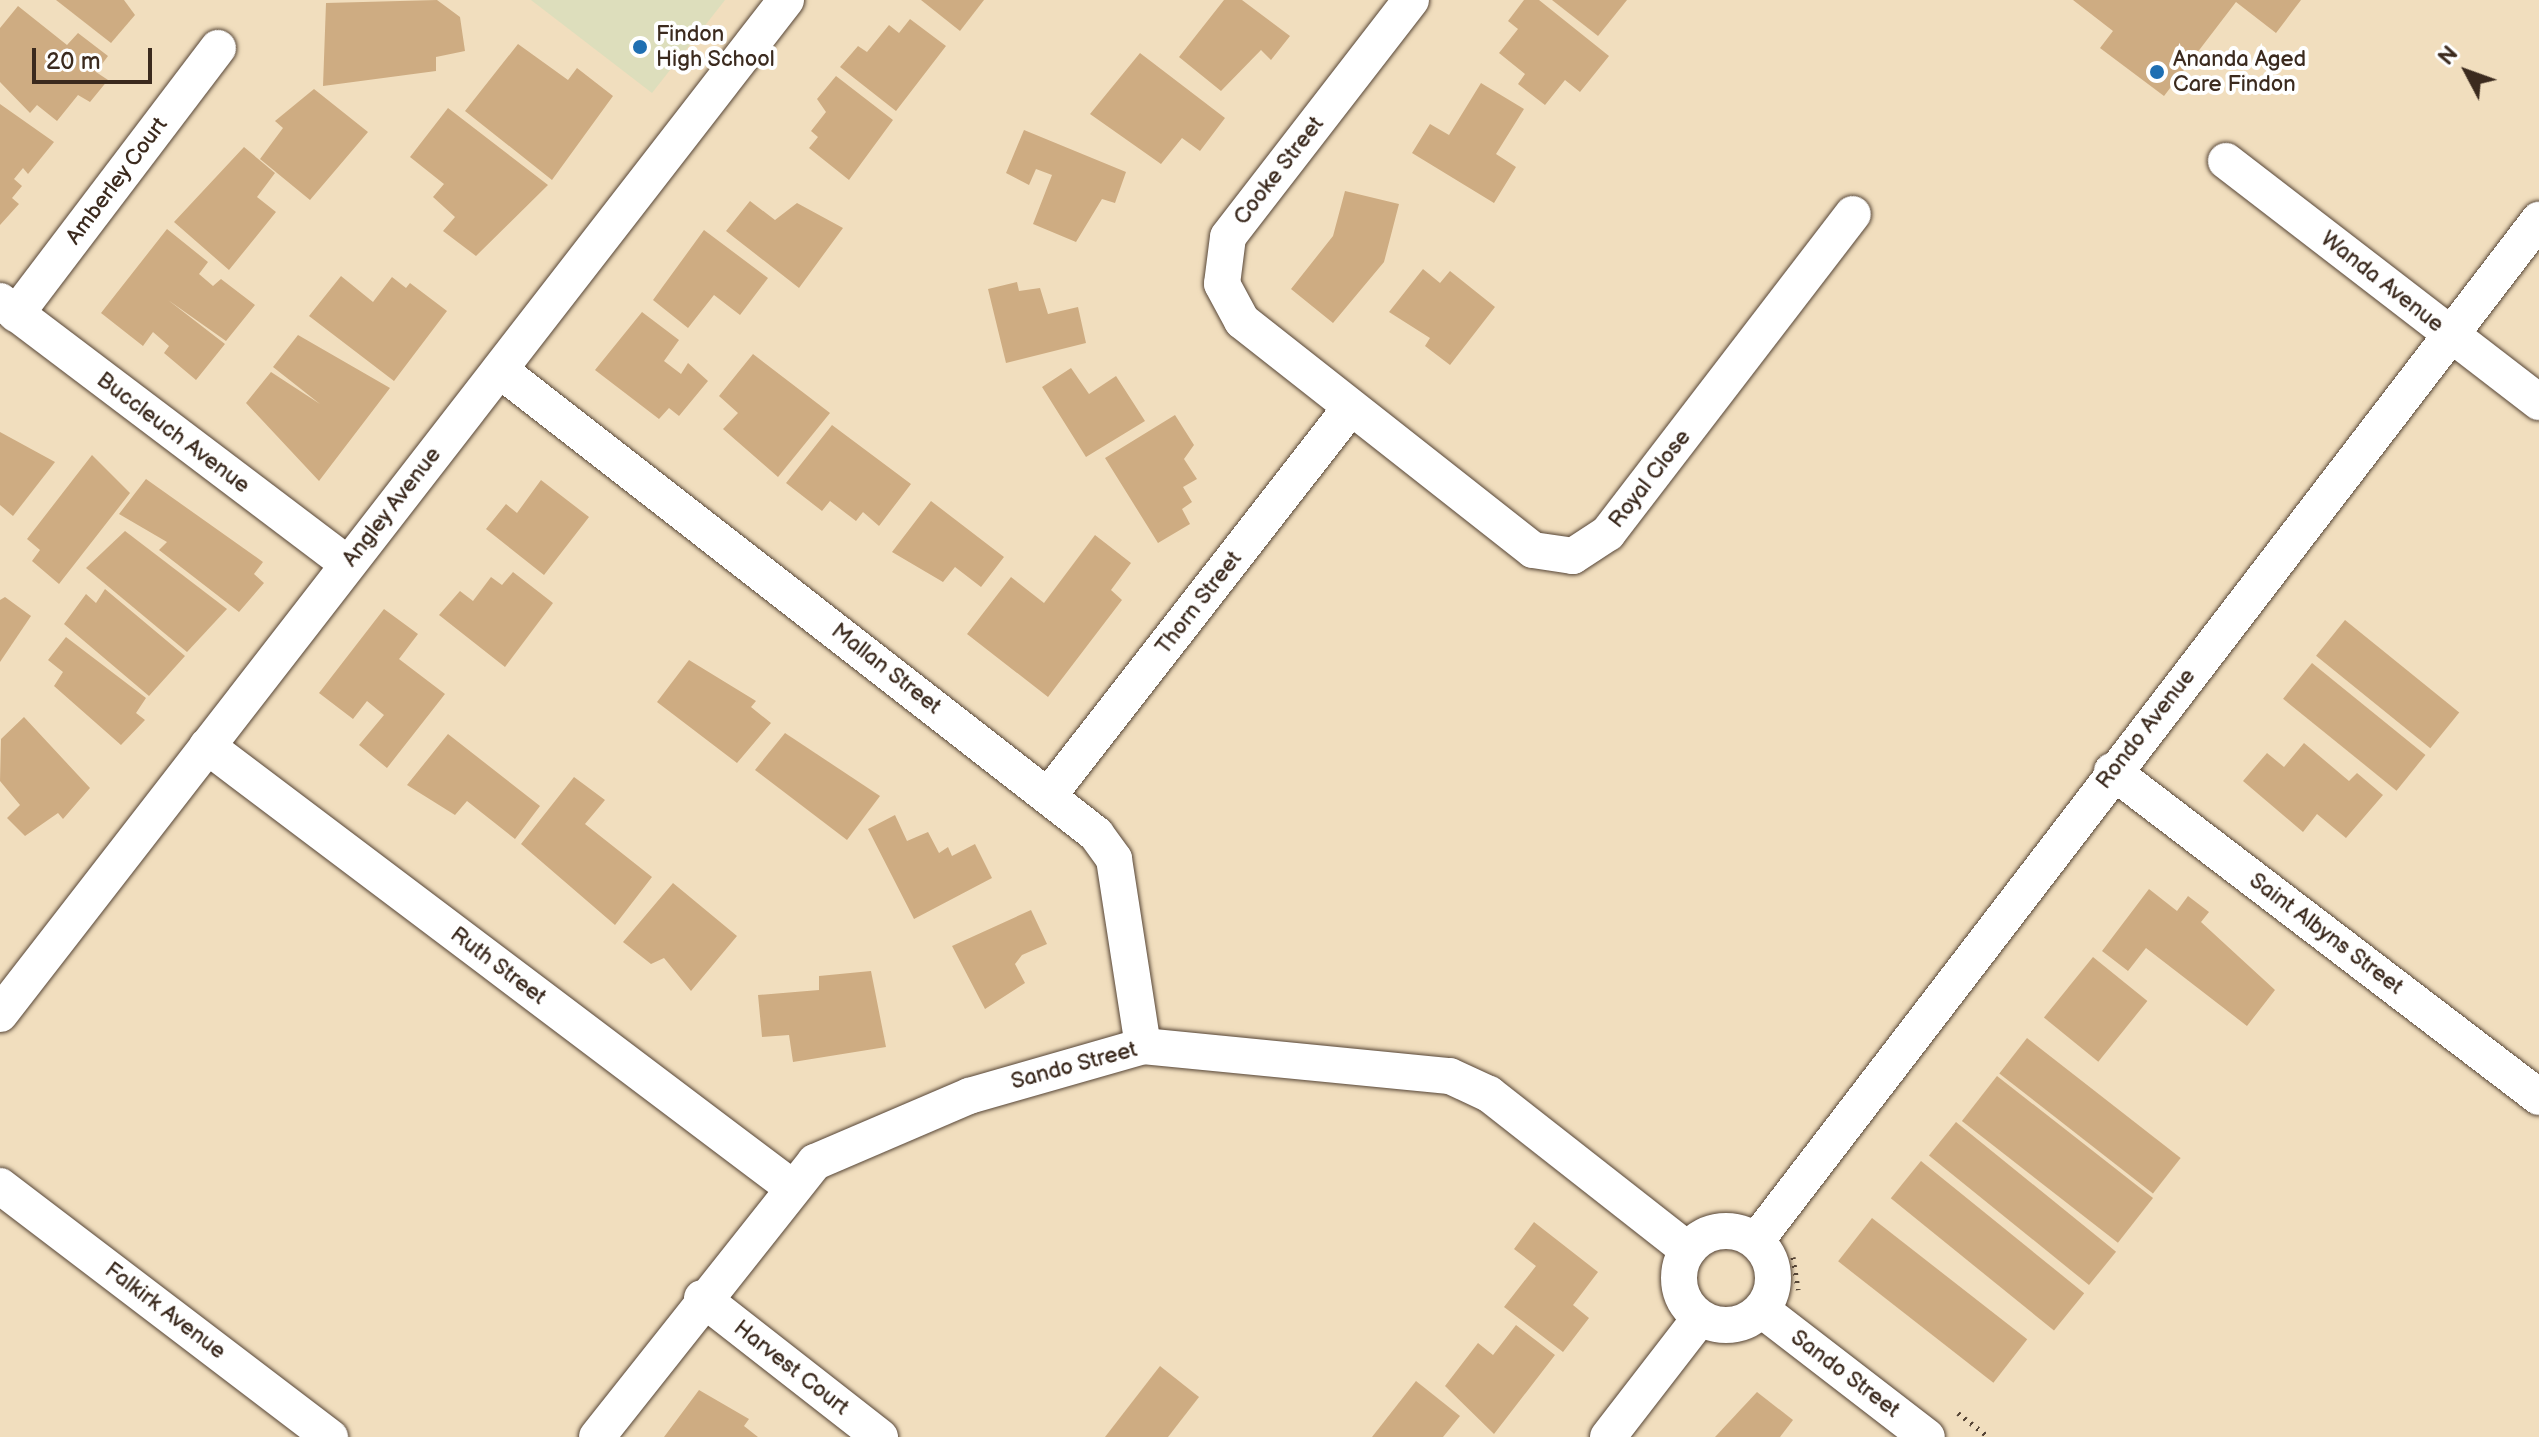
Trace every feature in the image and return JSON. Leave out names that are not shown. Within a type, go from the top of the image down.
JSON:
[{"type":"street","name":"Angley Avenue","points":[[0,1014],[786,0]]},
{"type":"street","name":"Cooke Street","points":[[1349,410],[1242,321],[1222,284],[1228,237],[1411,0]]},
{"type":"street","name":"Amberley Court","points":[[8,307],[218,48]]},
{"type":"street","name":"Wanda Avenue","points":[[2226,161],[2539,402]]},
{"type":"street","name":"Royal Close","points":[[1349,410],[1533,550],[1573,556],[1608,533],[1853,214]]},
{"type":"street","name":"Rondo Avenue","points":[[1756,1241],[2112,771],[2539,220]]},
{"type":"street","name":"Buccleuch Avenue","points":[[8,307],[347,563]]},
{"type":"street","name":"Mallan Street","points":[[501,371],[1096,834],[1114,859],[1143,1046]]},
{"type":"street","name":"Thorn Street","points":[[1049,795],[1349,410]]},
{"type":"street","name":"Ruth Street","points":[[207,746],[790,1186]]},
{"type":"street","name":"Saint Albyns Street","points":[[2112,771],[2539,1097]]},
{"type":"street","name":"Sando Street","points":[[597,1437],[790,1186],[815,1162],[969,1096],[1143,1046],[1450,1076],[1489,1094],[1688,1250]]},
{"type":"street","name":"Falkirk Avenue","points":[[0,1186],[330,1437]]},
{"type":"street","points":[[1722,1231],[1756,1241],[1774,1276],[1762,1310],[1729,1326],[1700,1318],[1678,1280],[1688,1250],[1722,1231]]},
{"type":"street","name":"Harvest Court","points":[[702,1298],[880,1437]]},
{"type":"street","name":"Sando Street","points":[[1762,1310],[1927,1437]]},
{"type":"street","points":[[1608,1437],[1700,1318]]},
{"type":"path","points":[[1800,1244],[1792,1255],[1797,1289],[1809,1298]]},
{"type":"path","points":[[1953,1409],[1989,1437]]},
{"type":"shaded area","name":"Findon High School","points":[[531,0],[725,0],[652,93]]},
{"type":"building","points":[[56,0],[124,0],[135,15],[111,43]]},
{"type":"building","points":[[437,0],[460,17],[465,51],[436,57],[436,71],[323,86],[326,3]]},
{"type":"building","points":[[921,0],[984,0],[960,31]]},
{"type":"building","points":[[1224,0],[1242,0],[1290,36],[1271,60],[1261,50],[1221,91],[1179,57]]},
{"type":"building","points":[[1524,0],[1539,0],[1609,56],[1580,92],[1565,80],[1545,105],[1518,84],[1525,74],[1499,53],[1518,29],[1508,21]]},
{"type":"building","points":[[1552,0],[1627,0],[1598,36]]},
{"type":"building","name":"Ananda Aged Care Findon","points":[[2073,0],[2301,0],[2276,33],[2236,2],[2164,96],[2100,48],[2113,31]]},
{"type":"building","points":[[18,6],[67,45],[78,33],[108,56],[96,72],[108,80],[90,102],[78,95],[57,121],[37,105],[30,113],[0,82],[0,28]]},
{"type":"building","points":[[910,19],[946,46],[896,111],[840,67],[858,46],[867,52],[889,25],[899,33]]},
{"type":"building","points":[[518,44],[568,80],[577,68],[613,96],[552,180],[465,111]]},
{"type":"building","points":[[1140,53],[1225,118],[1200,151],[1182,138],[1161,164],[1090,114]]},
{"type":"building","points":[[836,76],[893,120],[849,180],[809,148],[818,137],[811,131],[826,112],[817,99]]},
{"type":"building","points":[[1481,83],[1524,109],[1496,154],[1516,167],[1494,203],[1412,153],[1430,124],[1449,135]]},
{"type":"building","points":[[314,89],[368,132],[310,200],[260,159],[283,128],[275,121]]},
{"type":"building","points":[[0,104],[54,142],[28,174],[23,168],[14,179],[22,186],[12,198],[19,204],[0,225]]},
{"type":"building","points":[[448,108],[548,185],[476,256],[443,231],[455,217],[433,197],[444,184],[410,157]]},
{"type":"building","points":[[1024,130],[1126,172],[1115,203],[1102,199],[1076,242],[1033,224],[1052,175],[1036,169],[1029,185],[1006,173]]},
{"type":"building","points":[[244,147],[275,173],[257,197],[276,212],[229,270],[174,222]]},
{"type":"building","points":[[1345,191],[1399,204],[1384,262],[1333,323],[1291,289],[1333,236]]},
{"type":"building","points":[[750,201],[775,220],[797,203],[843,228],[799,288],[726,231]]},
{"type":"building","points":[[167,229],[208,262],[199,274],[213,286],[221,279],[255,305],[226,341],[168,300],[225,344],[196,380],[164,353],[169,346],[153,332],[143,346],[101,313]]},
{"type":"building","points":[[704,230],[768,278],[740,315],[714,295],[688,328],[653,300]]},
{"type":"building","points":[[1423,269],[1440,283],[1450,271],[1495,307],[1450,365],[1425,346],[1430,338],[1389,312]]},
{"type":"building","points":[[341,276],[373,302],[392,277],[406,288],[410,283],[447,311],[394,381],[309,316]]},
{"type":"building","points":[[1017,282],[1019,291],[1040,288],[1048,314],[1078,307],[1086,343],[1006,363],[988,289]]},
{"type":"building","points":[[642,312],[679,340],[664,361],[681,374],[688,363],[708,381],[679,416],[669,408],[659,419],[595,370]]},
{"type":"building","points":[[298,335],[390,388],[319,481],[246,403],[271,372],[320,404],[273,367]]},
{"type":"building","points":[[753,354],[830,413],[778,477],[723,429],[738,413],[719,396]]},
{"type":"building","points":[[1071,368],[1089,394],[1116,376],[1145,421],[1086,457],[1042,387]]},
{"type":"building","points":[[1175,415],[1194,445],[1184,459],[1197,479],[1183,487],[1192,502],[1182,509],[1190,524],[1158,543],[1105,458]]},
{"type":"building","points":[[832,425],[911,484],[879,526],[863,512],[856,521],[830,501],[822,511],[786,483]]},
{"type":"building","points":[[0,432],[55,462],[13,516],[0,505]]},
{"type":"building","points":[[92,455],[130,493],[59,584],[32,561],[40,550],[27,539]]},
{"type":"building","points":[[146,479],[263,562],[254,574],[264,583],[239,612],[159,550],[167,542],[119,514]]},
{"type":"building","points":[[541,480],[589,517],[544,575],[486,529],[506,504],[517,513]]},
{"type":"building","points":[[931,501],[1004,557],[981,587],[955,567],[943,582],[892,552]]},
{"type":"building","points":[[125,531],[227,609],[187,652],[86,568]]},
{"type":"building","points":[[1095,535],[1131,563],[1111,590],[1122,600],[1048,697],[967,634],[1011,577],[1044,603]]},
{"type":"building","points":[[513,572],[553,603],[505,667],[439,615],[460,591],[473,601],[491,577],[502,585]]},
{"type":"building","points":[[105,589],[185,656],[149,696],[64,624],[86,594],[96,603]]},
{"type":"building","points":[[5,597],[31,616],[0,662],[0,600]]},
{"type":"building","points":[[384,609],[418,634],[399,659],[445,694],[387,768],[359,745],[384,715],[367,701],[353,719],[319,693]]},
{"type":"building","points":[[2345,620],[2459,713],[2430,748],[2316,656]]},
{"type":"building","points":[[66,637],[146,698],[136,713],[145,720],[121,745],[54,686],[63,672],[48,660]]},
{"type":"building","points":[[689,660],[756,701],[751,707],[771,723],[737,763],[657,702]]},
{"type":"building","points":[[2312,663],[2425,755],[2397,791],[2283,699]]},
{"type":"building","points":[[24,717],[90,788],[63,819],[58,813],[25,836],[7,818],[20,805],[0,781],[1,739]]},
{"type":"building","points":[[785,733],[880,796],[847,840],[755,770]]},
{"type":"building","points":[[448,734],[540,806],[515,839],[467,801],[455,815],[407,785]]},
{"type":"building","points":[[2304,743],[2349,781],[2357,773],[2383,795],[2346,838],[2317,814],[2303,832],[2243,781],[2267,753],[2284,767]]},
{"type":"building","points":[[574,777],[605,800],[585,824],[652,877],[615,925],[521,844]]},
{"type":"building","points":[[895,815],[907,841],[928,832],[939,853],[948,847],[952,856],[975,844],[992,878],[914,919],[868,829]]},
{"type":"building","points":[[673,883],[737,936],[691,991],[664,958],[651,964],[623,942]]},
{"type":"building","points":[[2149,889],[2177,911],[2188,896],[2209,912],[2201,922],[2275,990],[2247,1026],[2146,948],[2128,971],[2102,951]]},
{"type":"building","points":[[1031,910],[1047,944],[1022,955],[1015,964],[1025,983],[985,1009],[952,946]]},
{"type":"building","points":[[2093,957],[2147,1001],[2098,1062],[2044,1018]]},
{"type":"building","points":[[871,971],[886,1047],[793,1062],[789,1035],[762,1037],[758,995],[819,990],[819,976]]},
{"type":"building","points":[[2027,1038],[2181,1158],[2153,1194],[1999,1073]]},
{"type":"building","points":[[1997,1076],[2153,1198],[2118,1243],[1962,1121]]},
{"type":"building","points":[[1956,1122],[2116,1252],[2089,1285],[1929,1155]]},
{"type":"building","points":[[1921,1161],[2084,1293],[2054,1330],[1891,1198]]},
{"type":"building","points":[[1872,1218],[2027,1339],[1993,1383],[1838,1261]]},
{"type":"building","points":[[1534,1222],[1598,1272],[1573,1305],[1589,1318],[1563,1352],[1504,1307],[1536,1266],[1514,1249]]},
{"type":"building","points":[[1516,1325],[1555,1355],[1494,1434],[1445,1386],[1478,1343],[1493,1355]]},
{"type":"building","points":[[1160,1366],[1199,1397],[1168,1437],[1105,1437]]},
{"type":"building","points":[[1416,1381],[1460,1416],[1443,1437],[1372,1437]]},
{"type":"building","points":[[699,1390],[749,1419],[744,1426],[758,1437],[664,1437]]},
{"type":"building","points":[[1757,1392],[1793,1420],[1780,1437],[1715,1437]]},
{"type":"place","name":"Findon High School","points":[[640,47]]},
{"type":"place","name":"Ananda Aged Care Findon","points":[[2157,72]]}]
